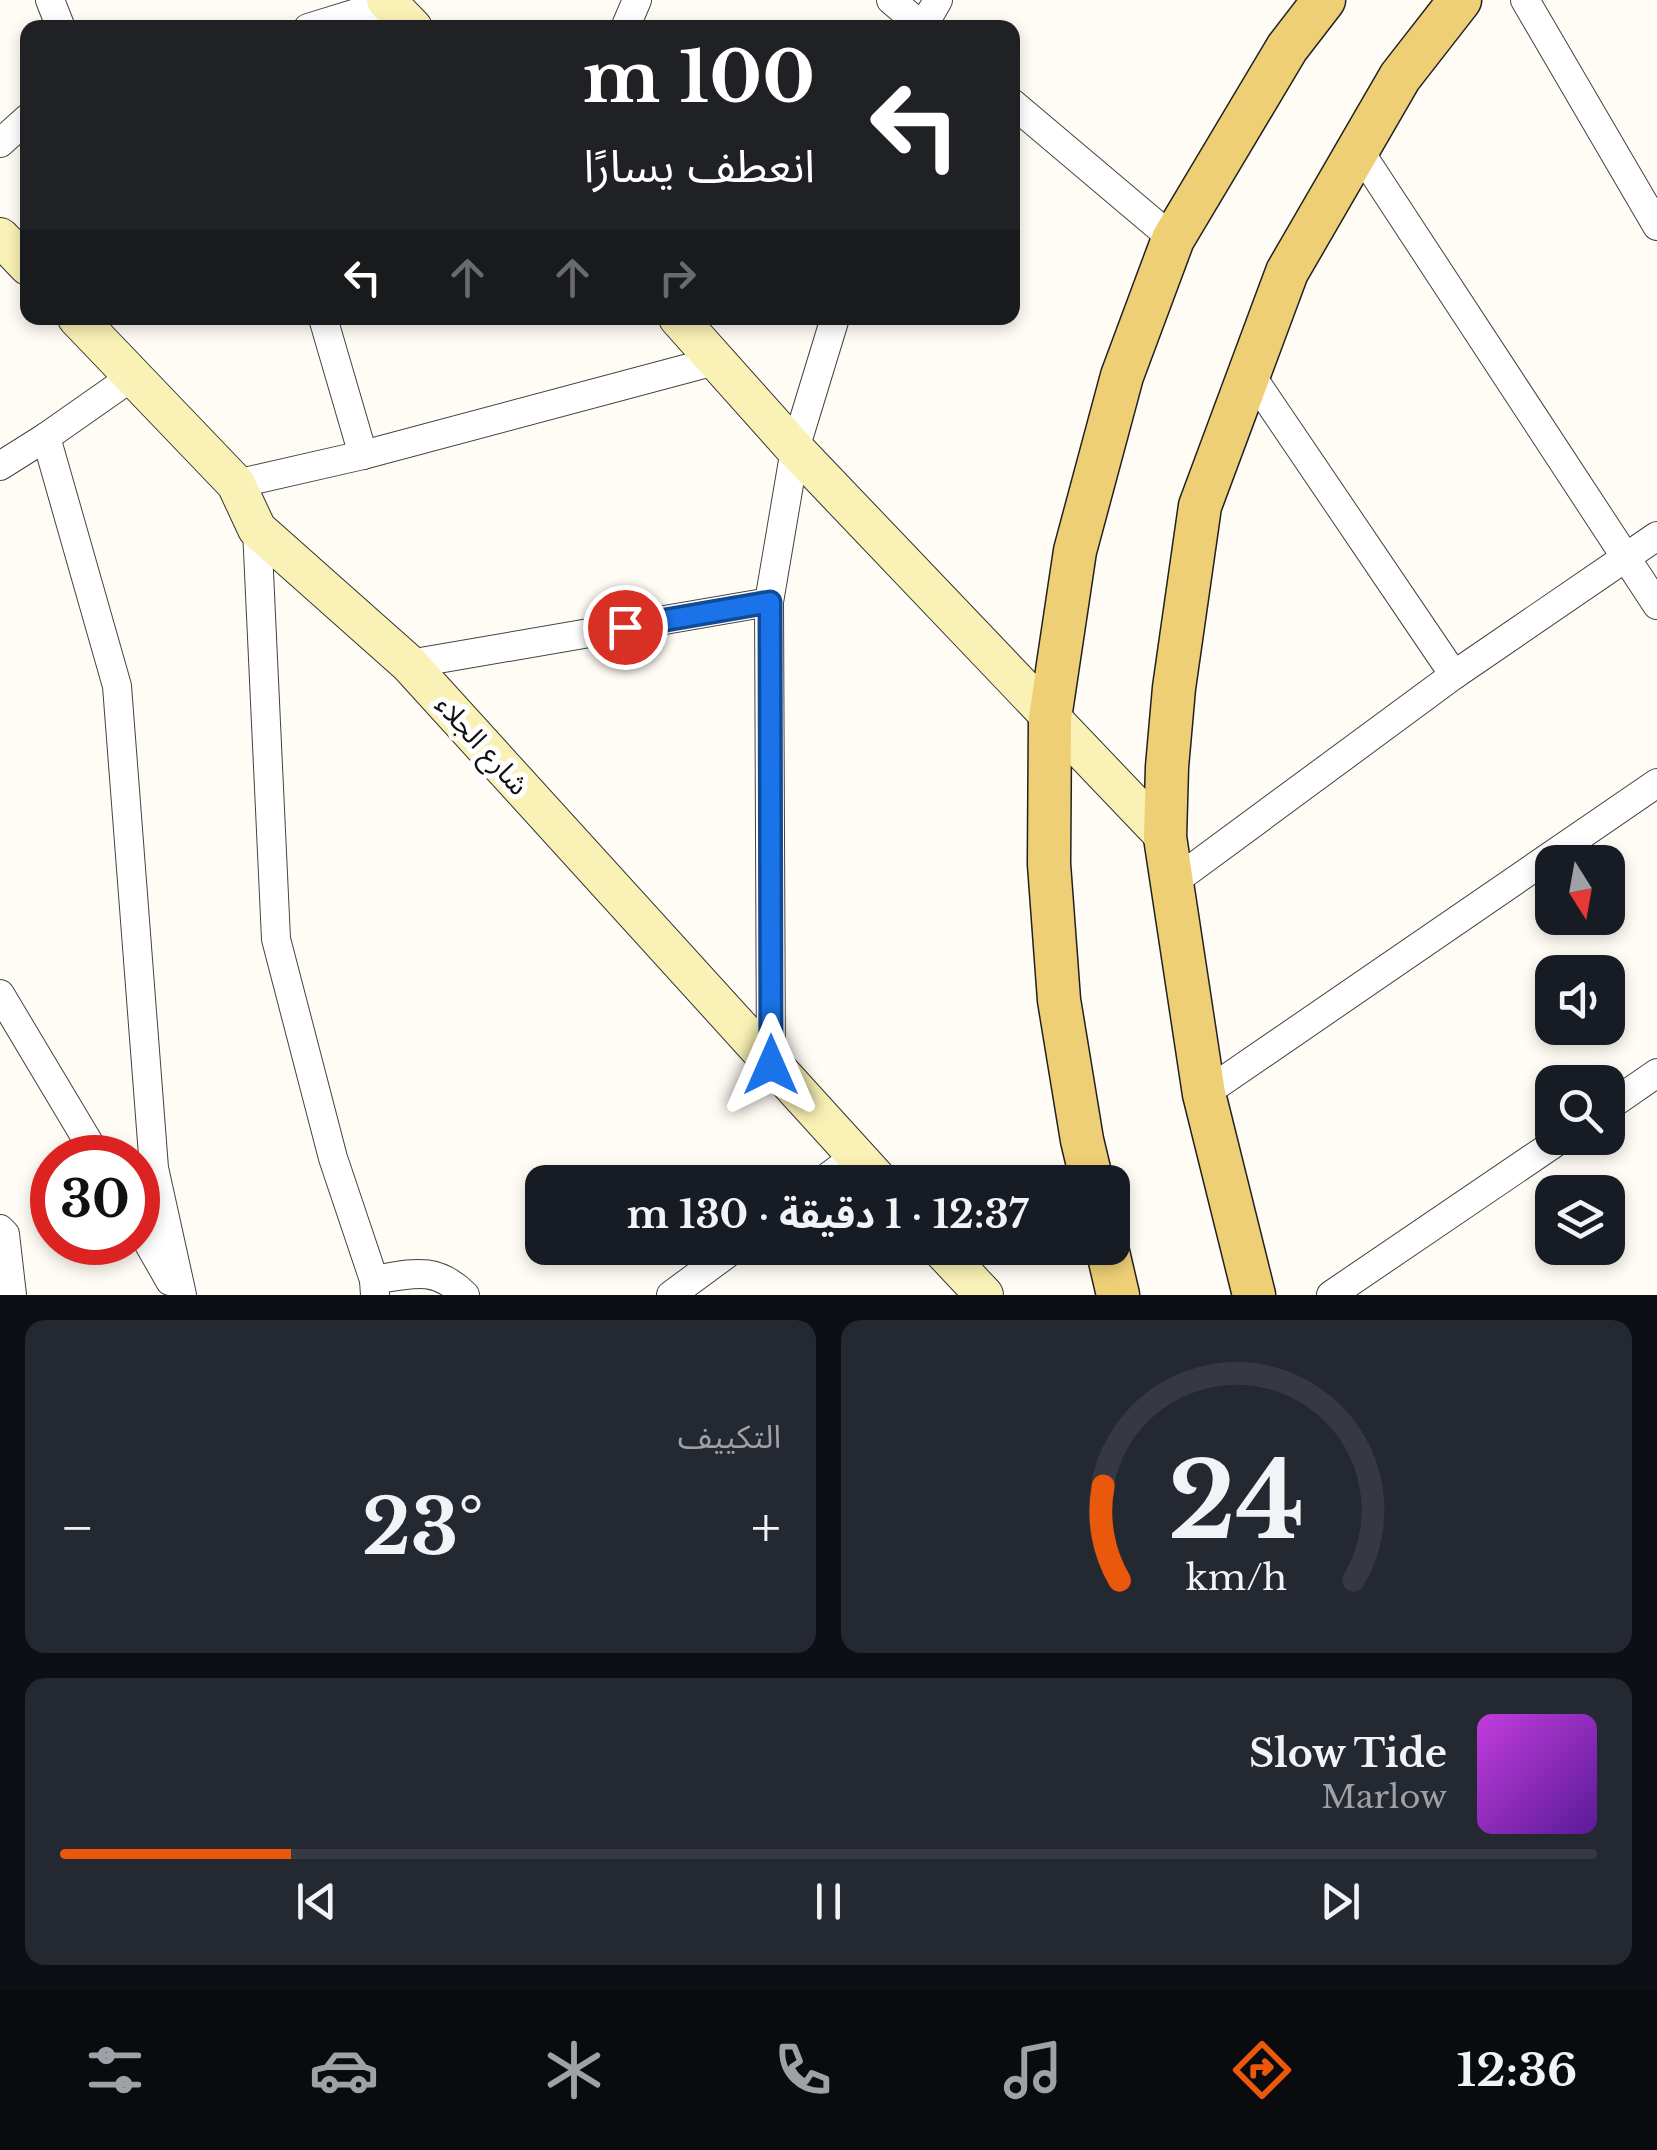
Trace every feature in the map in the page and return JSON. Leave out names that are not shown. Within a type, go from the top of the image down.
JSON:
[{"type":"main road","points":[[1088,1165],[1059,1000],[1050,864],[1050,718],[1075,551],[1122,376],[1174,239],[1287,48],[1324,0]]},
{"type":"main road","points":[[1254,1295],[1204,1094],[1165,837],[1174,688],[1200,506],[1288,272],[1400,77],[1460,0]]},
{"type":"main road","points":[[0,237],[20,258]]},
{"type":"main road","name":"شارع الجلاء","points":[[84,325],[236,484],[257,528],[408,664],[864,1165]]},
{"type":"main road","points":[[684,325],[795,449],[1165,837]]},
{"type":"main road","points":[[956,1265],[984,1295]]},
{"type":"main road","points":[[1112,1265],[1118,1295]]},
{"type":"street","points":[[890,0],[914,20]]},
{"type":"street","points":[[1524,0],[1657,226]]},
{"type":"street","points":[[347,20],[396,10]]},
{"type":"street","points":[[1020,110],[1174,239]]},
{"type":"street","points":[[0,143],[20,125]]},
{"type":"street","points":[[1358,150],[1657,605]]},
{"type":"street","points":[[325,325],[362,455]]},
{"type":"street","points":[[771,1065],[770,602],[795,449],[833,325]]},
{"type":"street","points":[[236,484],[362,455],[714,361]]},
{"type":"street","points":[[1250,374],[1454,675]]},
{"type":"street","points":[[0,466],[133,376]]},
{"type":"street","points":[[46,438],[117,686],[154,1168],[180,1295]]},
{"type":"street","points":[[257,528],[276,938],[333,1158],[374,1288],[426,1272],[465,1295]]},
{"type":"street","points":[[1172,883],[1454,675],[1657,536]]},
{"type":"street","points":[[408,664],[770,602]]},
{"type":"street","points":[[1204,1094],[1657,784]]},
{"type":"street","points":[[0,994],[84,1135]]},
{"type":"street","points":[[1625,1095],[1657,1073]]},
{"type":"street","points":[[1330,1295],[1537,1155]]},
{"type":"street","points":[[0,1229],[5,1234],[12,1295]]},
{"type":"street","points":[[160,1262],[180,1295]]},
{"type":"street","points":[[672,1295],[712,1265]]},
{"type":"route","points":[[625,627],[770,602],[771,1065]]}]
